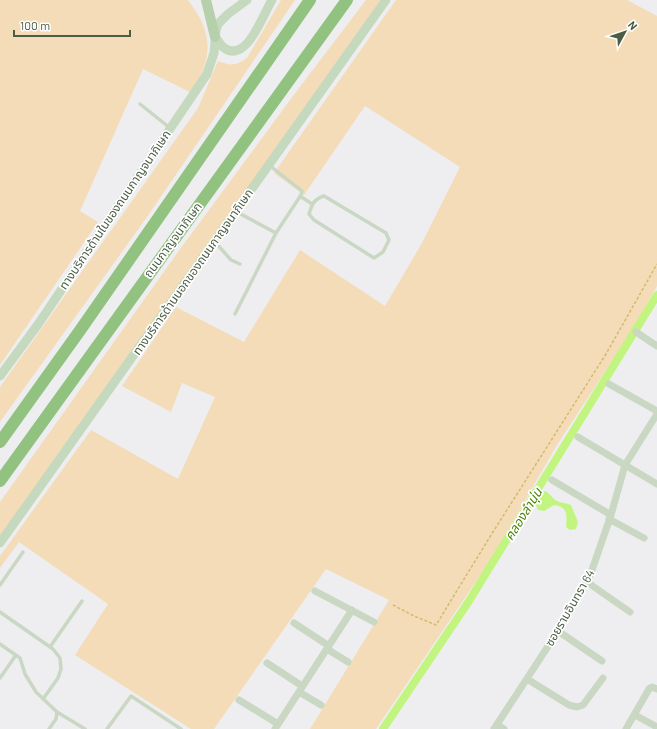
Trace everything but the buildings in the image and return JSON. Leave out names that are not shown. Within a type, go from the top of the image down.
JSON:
[{"type":"highway","name":"ถนนกาญจนาภิเษก","points":[[0,442],[81,329],[310,0]]},
{"type":"highway","name":"ถนนกาญจนาภิเษก","points":[[0,480],[347,0]]},
{"type":"main road","points":[[206,0],[215,37],[223,47],[238,50],[242,49],[250,41],[272,0]]},
{"type":"main road","name":"ทางบริการด้านในของถนนกาญจนาภิเษก","points":[[0,376],[39,323],[207,74],[214,53],[218,24],[228,14],[247,0]]},
{"type":"main road","name":"ทางบริการด้านนอกของถนนกาญจนาภิเษก","points":[[0,543],[386,0]]},
{"type":"street","points":[[636,332],[657,346]]},
{"type":"street","points":[[609,384],[657,412]]},
{"type":"street","name":"ซอยรามอินทรา 64","points":[[496,727],[558,631],[587,582],[610,517],[625,465],[657,412]]},
{"type":"street","points":[[578,437],[657,484]]},
{"type":"street","points":[[552,480],[644,538]]},
{"type":"street","points":[[587,582],[630,612]]},
{"type":"street","points":[[315,591],[374,622]]},
{"type":"street","points":[[239,700],[276,727],[352,610]]},
{"type":"street","points":[[294,623],[348,662]]},
{"type":"street","points":[[558,631],[602,661]]},
{"type":"street","points":[[267,663],[321,705]]},
{"type":"street","points":[[527,679],[569,705],[577,707],[583,705],[603,678]]},
{"type":"street","points":[[626,729],[649,689],[652,687],[657,689]]},
{"type":"street","points":[[635,715],[657,726]]},
{"type":"street","points":[[496,727],[504,729]]},
{"type":"lane","points":[[140,104],[170,128]]},
{"type":"lane","points":[[235,314],[276,233],[302,191],[269,165]]},
{"type":"lane","points":[[300,196],[312,204]]},
{"type":"lane","points":[[324,196],[386,233],[389,240],[383,252],[374,258],[314,220],[309,214],[312,204],[318,198],[324,196]]},
{"type":"lane","points":[[236,211],[276,233]]},
{"type":"lane","points":[[214,241],[231,260],[240,264]]},
{"type":"lane","points":[[0,585],[23,552]]},
{"type":"lane","points":[[50,647],[82,601]]},
{"type":"lane","points":[[0,612],[50,647],[60,658],[61,669],[58,678],[43,699]]},
{"type":"lane","points":[[0,644],[20,658],[25,674],[36,692],[57,712],[85,729]]},
{"type":"lane","points":[[0,678],[16,655]]},
{"type":"lane","points":[[107,729],[131,696],[181,729]]},
{"type":"lane","points":[[49,729],[56,719],[57,712]]},
{"type":"path","points":[[393,605],[436,625],[490,535],[606,354],[657,264]]},
{"type":"shaded area","points":[[0,0],[188,0],[199,16],[205,32],[208,49],[203,70],[190,92],[143,69],[80,211],[98,222],[0,365]]},
{"type":"shaded area","points":[[281,0],[295,0],[147,217],[0,422],[0,387],[198,108],[218,61],[226,64],[233,64],[240,63],[247,58]]},
{"type":"shaded area","points":[[366,0],[383,0],[0,537],[0,502],[178,252]]},
{"type":"shaded area","points":[[396,0],[627,0],[657,16],[657,286],[631,332],[557,445],[492,558],[376,729],[310,729],[389,600],[326,569],[214,729],[191,729],[75,655],[108,604],[19,542],[0,568],[0,556],[91,430],[178,479],[215,397],[182,383],[171,412],[122,386],[176,307],[244,342],[300,250],[385,306],[422,243],[460,167],[365,106],[304,195],[274,173]]},
{"type":"shaded area","points":[[544,491],[557,501],[571,505],[578,522],[576,529],[570,530],[566,527],[566,512],[559,506],[554,505],[544,511],[538,510],[536,499]]},
{"type":"waterway","name":"คลองลำนุ่น","points":[[383,729],[469,601],[657,295]]}]
